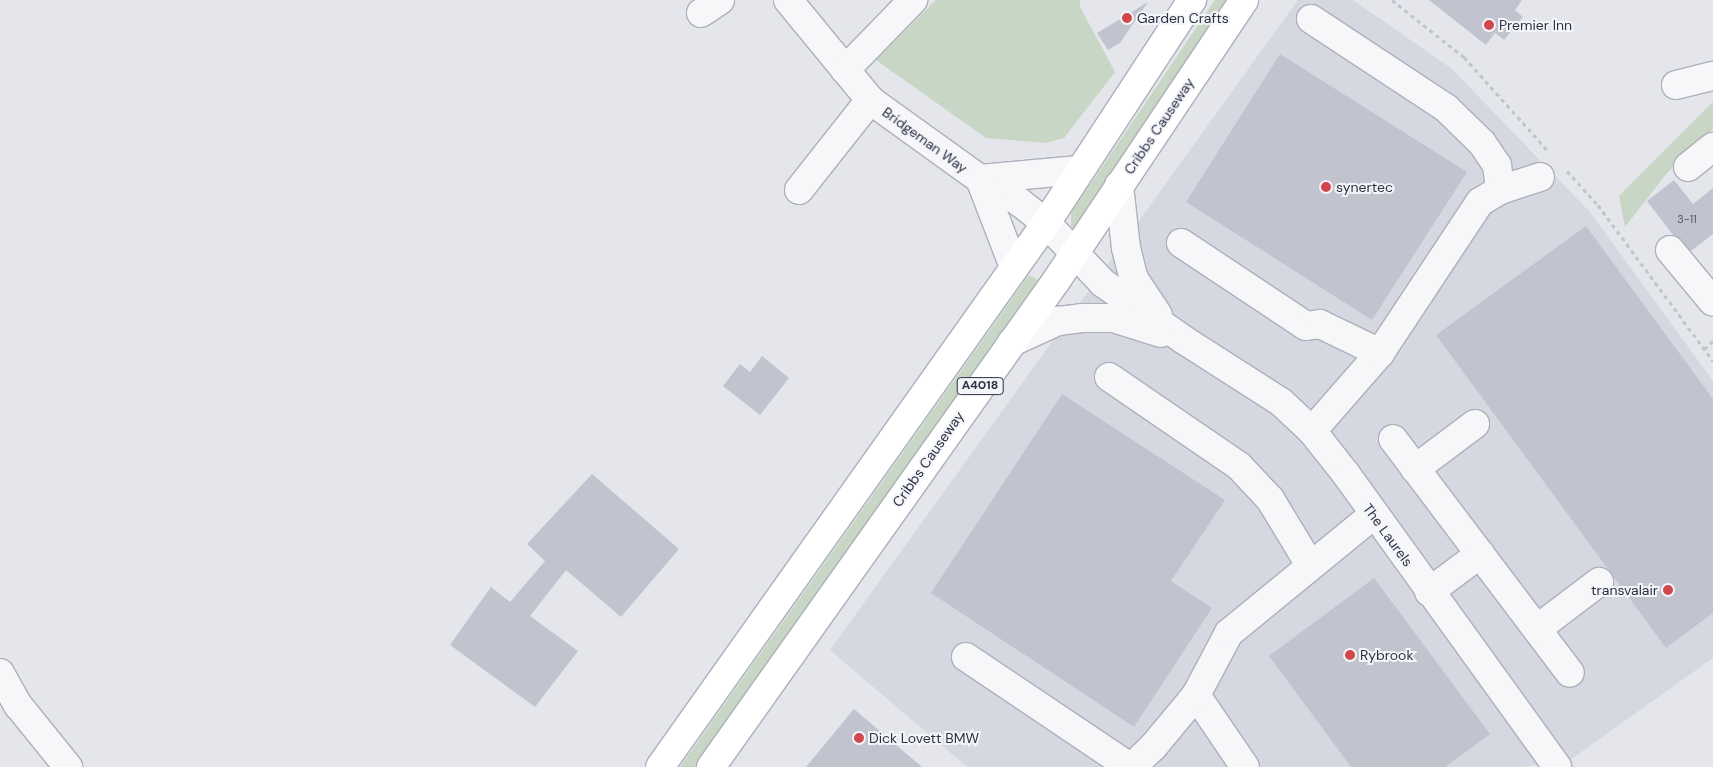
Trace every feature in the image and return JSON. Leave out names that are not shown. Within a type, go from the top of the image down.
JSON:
[{"type":"main road","name":"A4018","points":[[660,767],[1046,223],[1192,0]]},
{"type":"main road","name":"Cribbs Causeway","points":[[711,767],[1075,252],[1244,0]]},
{"type":"street","name":"Bridgeman Way","points":[[788,0],[870,100],[980,179],[1046,223]]},
{"type":"street","points":[[845,70],[913,0]]},
{"type":"street","points":[[1311,19],[1446,108],[1482,143],[1497,165],[1500,190]]},
{"type":"street","points":[[1676,85],[1713,76]]},
{"type":"street","name":"Bridgeman Way","points":[[799,190],[870,100]]},
{"type":"street","points":[[1688,167],[1713,147]]},
{"type":"street","points":[[1014,267],[980,179],[1079,170]]},
{"type":"street","points":[[1312,431],[1380,353],[1480,202],[1500,190],[1540,177]]},
{"type":"street","name":"The Laurels","points":[[1119,185],[1126,248],[1134,279],[1154,311],[1184,340]]},
{"type":"street","name":"The Laurels","points":[[1046,223],[1103,283],[1184,340],[1281,402],[1312,431],[1346,474],[1373,515],[1557,767]]},
{"type":"street","points":[[1181,243],[1306,326],[1320,324],[1380,353]]},
{"type":"street","points":[[1670,250],[1708,284]]},
{"type":"street","name":"The Laurels","points":[[1012,342],[1058,321],[1082,318],[1113,318],[1184,340]]},
{"type":"street","points":[[1108,377],[1239,466],[1270,499],[1310,565]]},
{"type":"street","points":[[1415,469],[1475,424]]},
{"type":"street","points":[[1393,439],[1570,674]]},
{"type":"street","points":[[966,657],[1131,767],[1154,747],[1196,695],[1229,633],[1373,515]]},
{"type":"street","points":[[1429,592],[1480,554]]},
{"type":"street","points":[[1537,630],[1599,582]]},
{"type":"street","points":[[0,673],[9,711],[68,767]]},
{"type":"street","points":[[1196,695],[1245,767]]},
{"type":"path","points":[[1704,349],[1713,341]]},
{"type":"shaded area","points":[[1298,0],[1353,0],[1451,68],[1590,212],[1713,381],[1713,658],[1570,760],[1520,767],[967,767],[830,650]]},
{"type":"green space","points":[[936,0],[1080,0],[1080,7],[1115,72],[1064,138],[1046,143],[986,138],[876,60]]},
{"type":"green space","points":[[1215,0],[1230,0],[1076,229],[1071,227],[1071,213]]},
{"type":"green space","points":[[1713,102],[1713,129],[1667,173],[1625,227],[1619,196]]},
{"type":"green space","points":[[1029,275],[1040,281],[903,477],[696,767],[680,767]]},
{"type":"building","name":"Premier Inn","points":[[1429,0],[1522,0],[1515,10],[1523,17],[1504,40],[1495,33],[1486,45]]},
{"type":"building","name":"Garden Crafts","points":[[1148,2],[1120,43],[1108,50],[1097,33]]},
{"type":"building","name":"synertec","points":[[1280,54],[1467,172],[1372,320],[1186,202]]},
{"type":"building","points":[[1674,180],[1693,204],[1713,188],[1713,234],[1691,251],[1673,235],[1647,201]]},
{"type":"building","points":[[1586,226],[1713,399],[1713,613],[1666,648],[1436,335]]},
{"type":"building","points":[[762,356],[789,378],[760,415],[723,386],[740,364],[750,372]]},
{"type":"building","points":[[1062,394],[1225,500],[1171,581],[1212,608],[1134,727],[931,593]]},
{"type":"building","points":[[592,474],[679,549],[621,617],[566,570],[530,616],[578,651],[535,707],[450,645],[491,587],[510,602],[545,561],[527,544]]},
{"type":"building","points":[[1374,578],[1490,734],[1445,767],[1351,767],[1269,656]]},
{"type":"building","name":"Dick Lovett BMW","points":[[854,709],[922,767],[806,767]]},
{"type":"place","name":"Garden Crafts","points":[[1127,18]]},
{"type":"place","name":"Premier Inn","points":[[1489,25]]},
{"type":"place","name":"synertec","points":[[1326,187]]},
{"type":"place","name":"transvalair","points":[[1668,590]]},
{"type":"place","name":"Rybrook","points":[[1350,655]]},
{"type":"place","name":"Dick Lovett BMW","points":[[859,738]]}]
